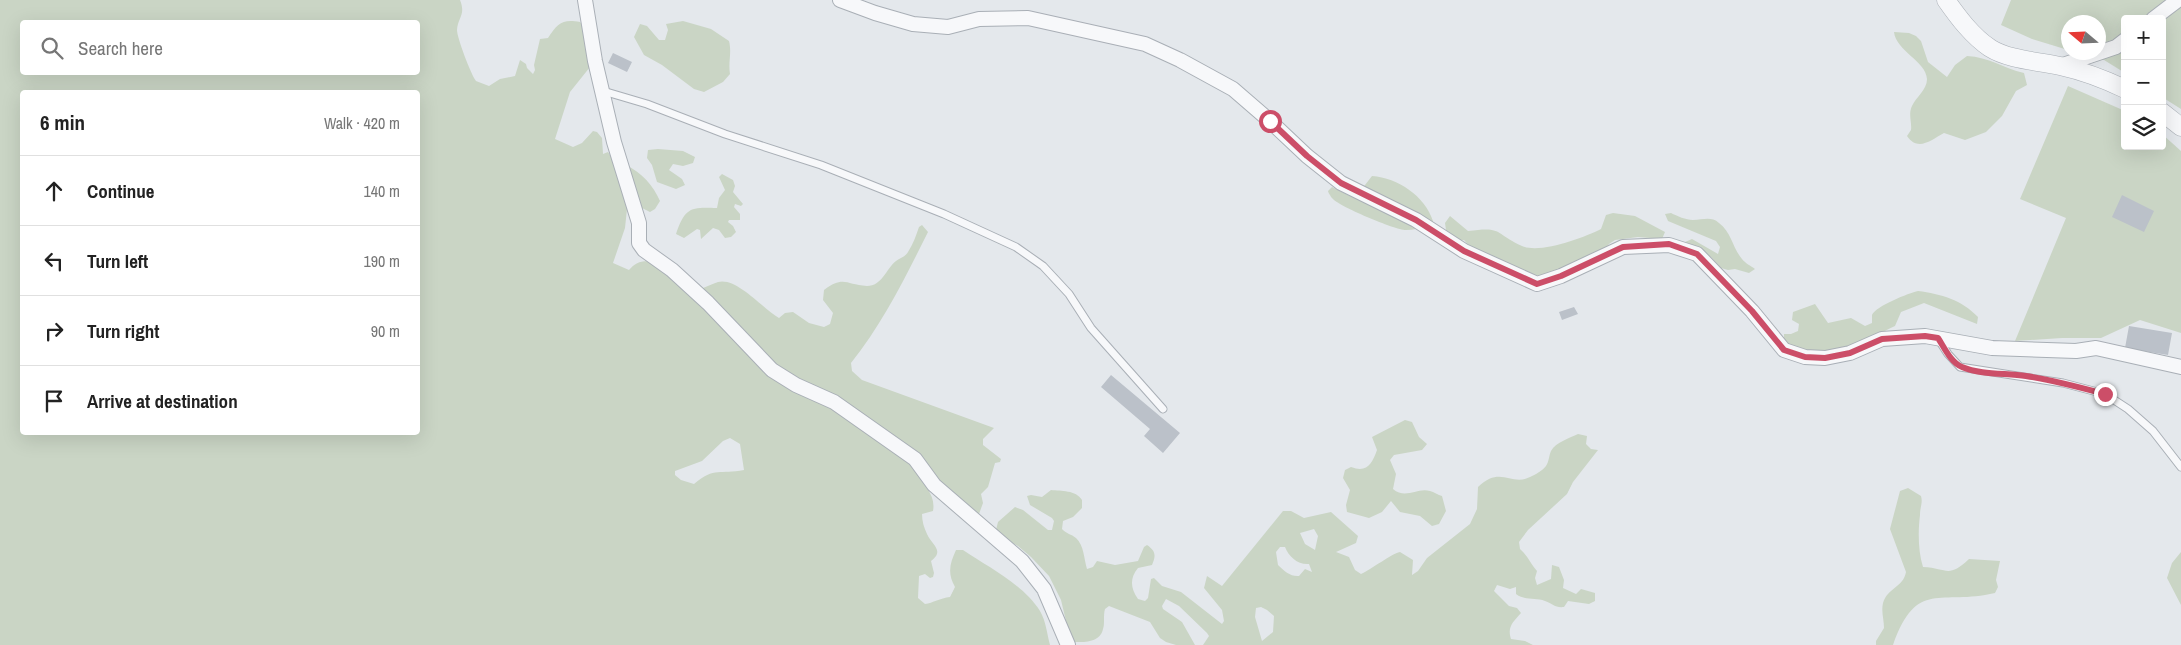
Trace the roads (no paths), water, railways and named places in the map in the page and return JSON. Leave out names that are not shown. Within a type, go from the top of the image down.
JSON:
[{"type":"street","points":[[585,0],[595,61],[614,142],[639,222],[639,243],[644,250],[672,270],[708,303],[772,370],[796,385],[834,402],[915,459],[934,485],[1022,561],[1044,589],[1068,645]]},
{"type":"street","points":[[840,0],[913,24],[948,27],[979,19],[1028,18],[1145,44],[1180,60],[1233,90],[1307,156],[1341,183],[1416,220],[1464,251],[1537,284],[1561,276],[1623,247],[1669,244],[1697,254],[1752,311],[1784,350],[1805,357],[1825,358],[1850,353],[1882,339],[1925,336],[1992,348],[2076,351],[2096,348],[2181,367]]},
{"type":"street","points":[[1946,0],[1961,20],[1990,48],[2025,60],[2060,66],[2100,77],[2121,87]]},
{"type":"street","points":[[2158,15],[2178,0]]},
{"type":"street","points":[[2060,66],[2116,47],[2121,43]]},
{"type":"street","points":[[2166,115],[2181,127]]},
{"type":"lane","points":[[603,91],[647,104],[725,134],[822,165],[944,214],[1016,247],[1043,266],[1069,294],[1091,328],[1163,409]]},
{"type":"lane","points":[[1938,338],[1948,354],[1960,367],[2064,383],[2105,394],[2128,409],[2153,431],[2181,467]]}]
